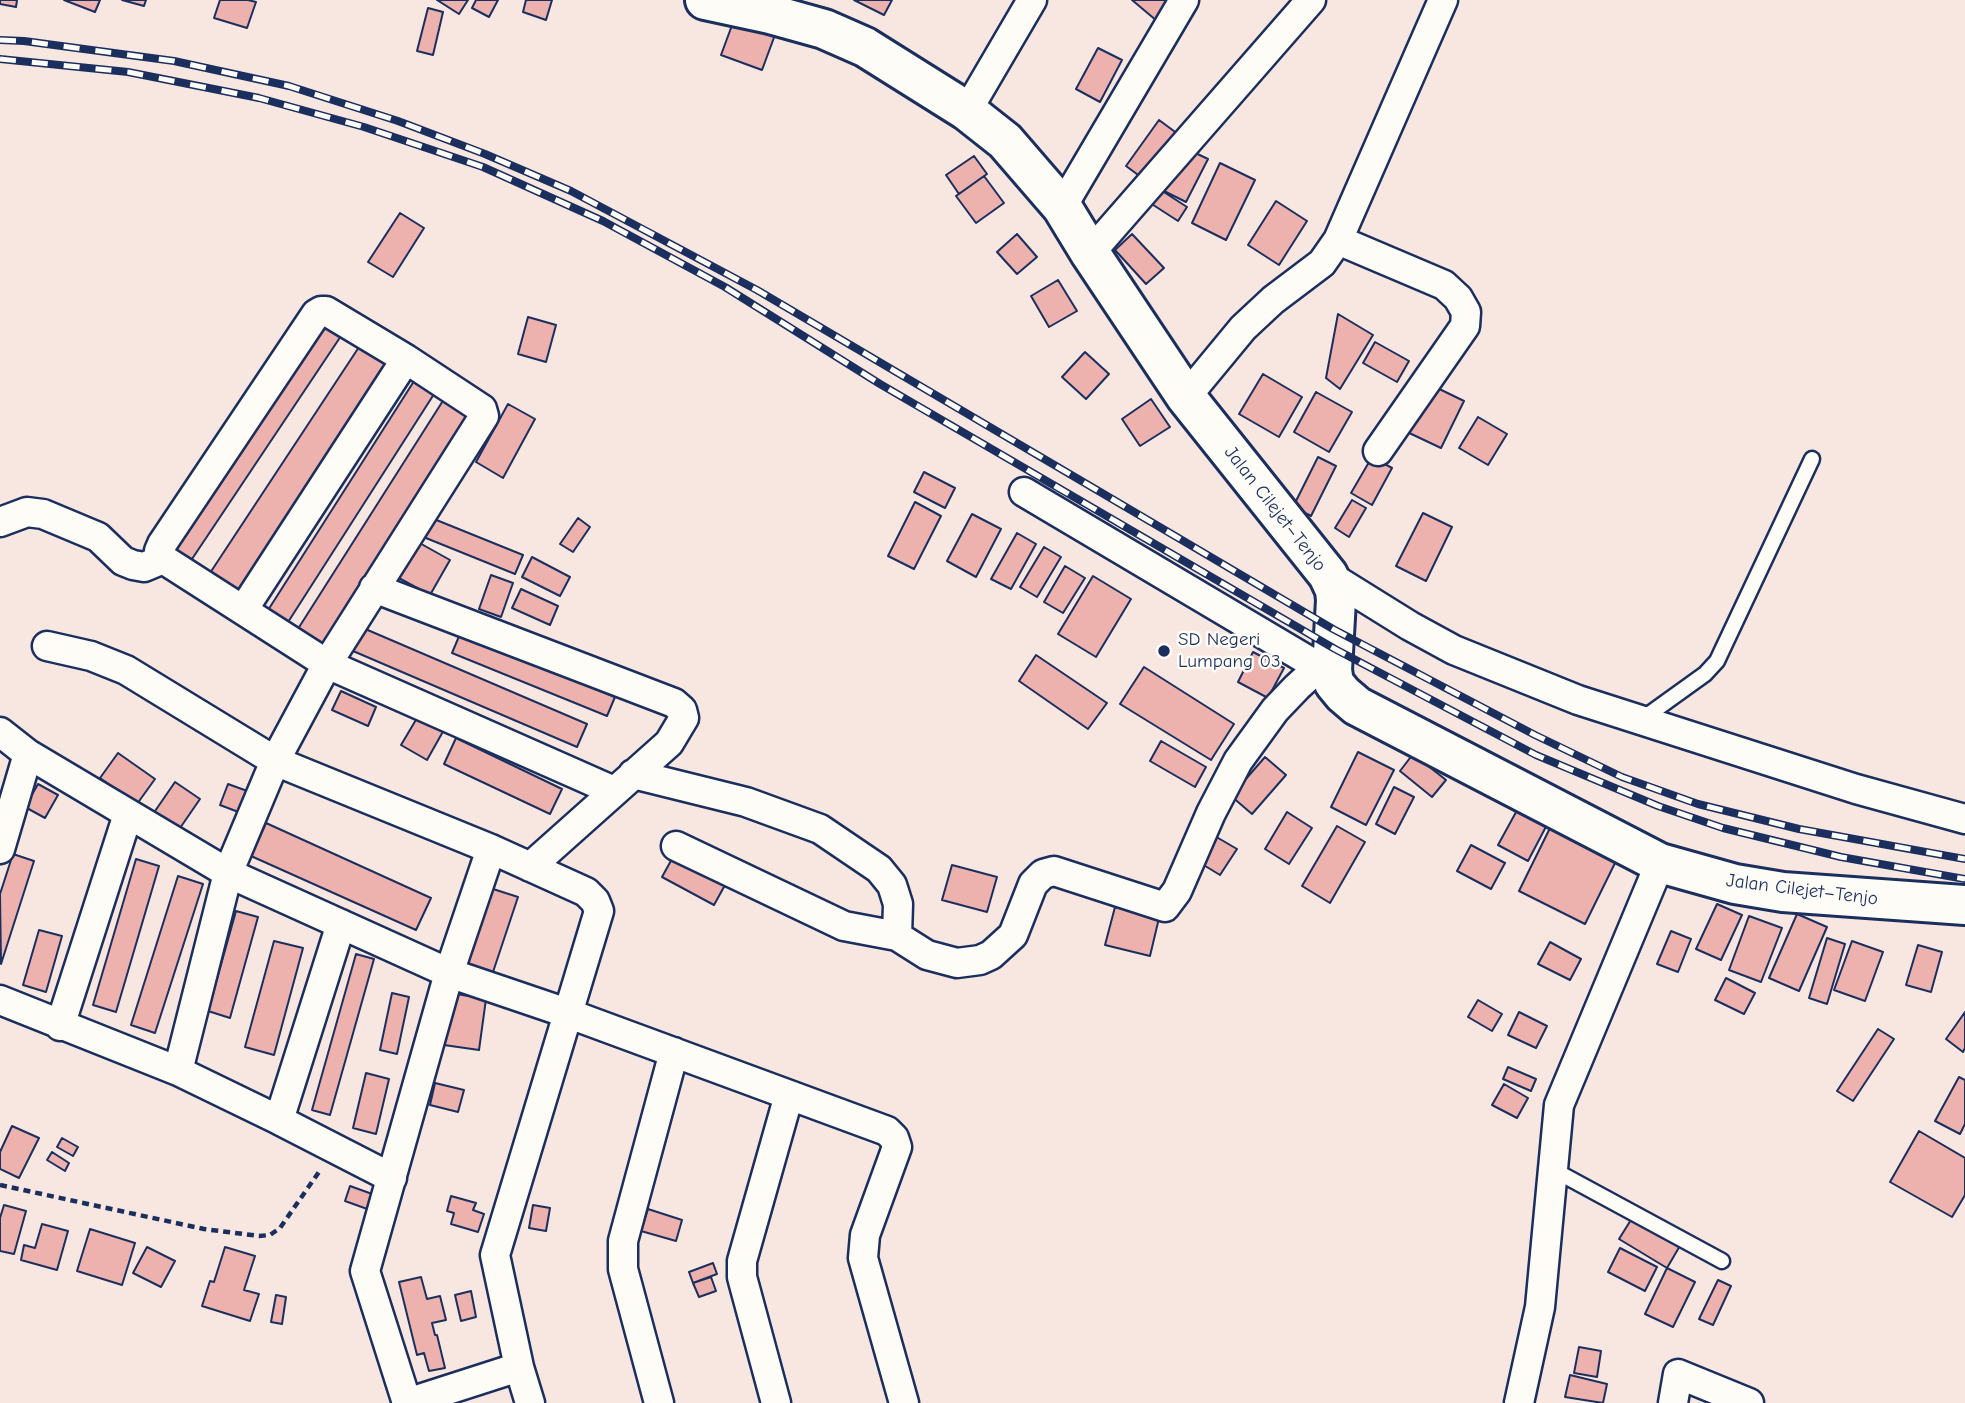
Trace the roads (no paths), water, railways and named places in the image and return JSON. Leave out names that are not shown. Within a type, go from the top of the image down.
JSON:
[{"type":"main road","name":"Jalan Cilejet–Tenjo","points":[[705,0],[775,7],[865,47],[967,111],[1005,141],[1062,207],[1186,397],[1328,575],[1336,600],[1332,670],[1326,675],[1357,706],[1660,863],[1735,884],[1783,892],[1965,905]]},
{"type":"street","points":[[967,111],[1032,0]]},
{"type":"street","points":[[1062,207],[1184,0]]},
{"type":"street","points":[[1090,253],[1311,0]]},
{"type":"street","points":[[1186,397],[1243,328],[1273,300],[1322,264],[1338,240],[1443,0]]},
{"type":"street","points":[[1338,240],[1444,285],[1458,298],[1466,312],[1465,326],[1378,451]]},
{"type":"street","points":[[177,1071],[228,873],[275,761],[327,664],[484,416],[482,409],[406,359],[326,311],[321,311],[316,314],[162,544],[159,551],[163,559],[327,664],[623,782],[746,802],[820,830],[879,869],[892,885],[898,904],[897,936]]},
{"type":"street","points":[[243,610],[406,359]]},
{"type":"street","points":[[1024,492],[1326,675]]},
{"type":"street","points":[[0,522],[27,512],[43,514],[98,537],[122,561],[132,565],[144,567],[163,559]]},
{"type":"street","points":[[1328,575],[1454,650],[1578,700],[1856,789],[1965,819]]},
{"type":"street","points":[[374,588],[674,703],[682,710],[684,718],[669,743],[530,867]]},
{"type":"street","points":[[47,646],[91,656],[126,670],[275,761],[491,849],[586,892],[599,911],[495,1255],[519,1367],[530,1403]]},
{"type":"street","points":[[676,846],[844,926],[897,936],[927,955],[957,963],[980,960],[991,956],[1013,935],[1033,884],[1043,874],[1054,872],[1165,907],[1177,891],[1211,813],[1238,761],[1275,710],[1297,687],[1326,675]]},
{"type":"street","points":[[0,732],[28,754],[228,873],[449,973],[567,1013],[887,1131],[894,1138],[897,1147],[865,1235],[863,1258],[904,1403]]},
{"type":"street","points":[[0,849],[28,754]]},
{"type":"street","points":[[60,1026],[128,814]]},
{"type":"street","points":[[491,849],[449,973],[365,1271],[407,1403],[519,1367]]},
{"type":"street","points":[[1520,1403],[1540,1307],[1559,1105],[1660,863]]},
{"type":"street","points":[[279,1120],[341,924]]},
{"type":"street","points":[[0,1000],[177,1071],[392,1178]]},
{"type":"street","points":[[659,1403],[623,1269],[623,1241],[674,1052]]},
{"type":"street","points":[[776,1403],[742,1277],[742,1261],[789,1096]]},
{"type":"street","points":[[1673,1403],[1678,1374],[1749,1403]]},
{"type":"lane","points":[[1640,720],[1706,674],[1717,661],[1811,459]]},
{"type":"lane","points":[[1552,1169],[1722,1261]]},
{"type":"railway","points":[[0,40],[174,61],[289,86],[398,121],[485,154],[571,191],[757,290],[1333,629],[1535,735],[1622,777],[1698,804],[1799,829],[1965,859]]},
{"type":"railway","points":[[0,59],[128,72],[259,98],[364,127],[483,167],[603,221],[725,287],[880,384],[1335,649],[1536,755],[1658,806],[1723,828],[1841,857],[1965,879]]},
{"type":"place","name":"SD Negeri Lumpang 03","points":[[1164,651]]}]
